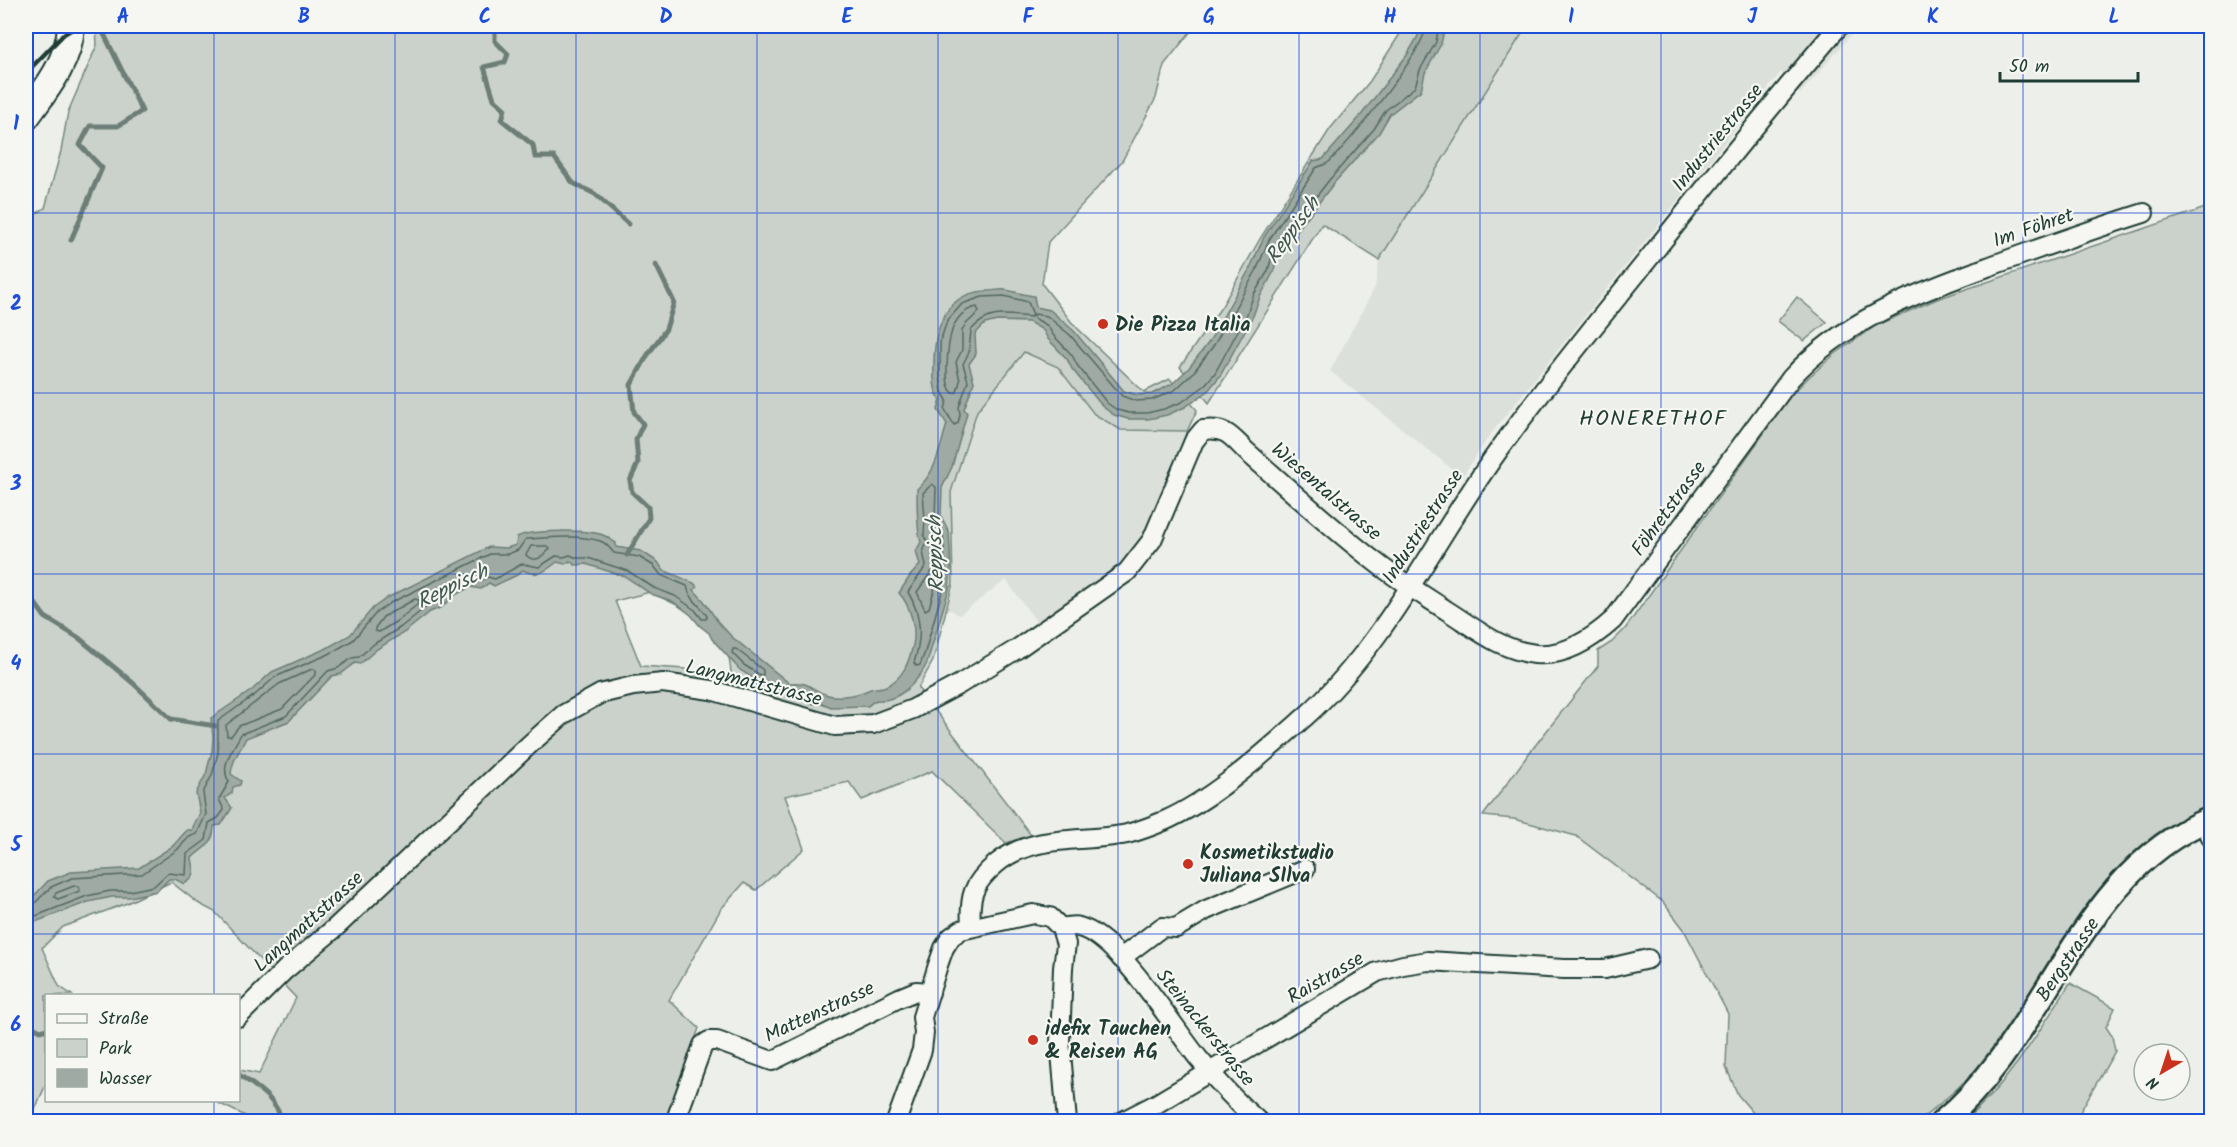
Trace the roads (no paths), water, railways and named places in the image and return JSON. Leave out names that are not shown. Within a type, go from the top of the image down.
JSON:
[{"type":"main road","points":[[26,117],[50,84],[64,59],[70,43],[71,26]]},
{"type":"street","name":"Industriestrasse","points":[[971,927],[972,893],[981,879],[1005,856],[1028,846],[1128,834],[1164,821],[1190,808],[1267,751],[1349,673],[1520,421],[1700,193],[1839,26]]},
{"type":"street","name":"Im Föhret","points":[[1938,285],[2035,249],[2144,213]]},
{"type":"street","name":"Föhretstrasse","points":[[1409,587],[1501,646],[1537,654],[1563,651],[1598,634],[1613,621],[1803,364],[1834,338],[1856,324],[1938,285]]},
{"type":"street","name":"Wiesentalstrasse","points":[[1217,428],[1229,434],[1337,530],[1409,587]]},
{"type":"street","name":"Langmattstrasse","points":[[240,1015],[285,970],[335,928],[564,714],[600,694],[633,686],[663,683],[711,690],[835,726],[873,723],[913,709],[960,684],[1017,649],[1127,572],[1152,540],[1194,441],[1203,430],[1217,428]]},
{"type":"street","name":"Bergstrasse","points":[[1942,1122],[1988,1075],[2090,925],[2128,876],[2166,841],[2209,826]]},
{"type":"street","points":[[1121,958],[1162,927],[1176,928],[1206,910],[1305,869]]},
{"type":"street","points":[[896,1122],[922,1050],[924,1034],[922,1017],[948,943],[961,930],[1034,914],[1050,917],[1061,928],[1066,944],[1060,1041],[1067,1122]]},
{"type":"street","name":"Steinackerstrasse","points":[[1061,928],[1078,926],[1098,936],[1121,958],[1209,1070],[1238,1114],[1259,1122]]},
{"type":"street","name":"Raistrasse","points":[[1121,1122],[1156,1104],[1209,1070],[1377,972],[1428,961],[1564,969],[1605,969],[1648,959]]},
{"type":"street","name":"Mattenstrasse","points":[[675,1122],[703,1045],[709,1041],[717,1041],[772,1061],[899,998],[916,991],[930,992]]},
{"type":"water","name":"Reppisch","points":[[1421,26],[1445,26],[1441,44],[1425,73],[1421,90],[1390,114],[1379,133],[1334,183],[1278,255],[1273,273],[1253,316],[1220,376],[1207,392],[1185,407],[1167,415],[1148,419],[1128,419],[1114,415],[1103,407],[1043,330],[1029,322],[997,321],[985,324],[975,334],[976,354],[969,364],[974,382],[964,409],[967,413],[952,467],[942,488],[941,516],[949,532],[951,568],[949,589],[927,663],[916,680],[901,694],[889,699],[876,700],[868,706],[831,707],[822,703],[814,704],[773,690],[740,670],[691,615],[672,601],[651,594],[626,577],[586,564],[575,565],[570,561],[565,564],[557,562],[545,571],[537,573],[523,570],[494,586],[489,583],[481,589],[470,587],[455,595],[442,607],[430,612],[405,632],[377,649],[360,664],[355,663],[341,674],[332,676],[289,721],[246,738],[231,774],[241,781],[240,785],[233,787],[232,793],[225,798],[232,808],[221,825],[214,826],[210,842],[192,858],[194,873],[191,879],[184,884],[175,879],[169,879],[157,891],[88,902],[35,922],[26,942],[26,901],[32,898],[48,881],[71,872],[139,868],[173,846],[187,830],[193,830],[200,813],[196,793],[206,774],[212,751],[211,718],[252,690],[272,672],[327,648],[350,635],[373,608],[387,598],[489,547],[507,548],[516,545],[517,537],[524,534],[560,531],[596,533],[616,543],[616,547],[641,551],[658,562],[663,570],[694,583],[697,587],[694,590],[732,637],[789,683],[802,683],[828,695],[849,696],[892,683],[904,669],[914,639],[912,618],[899,593],[920,565],[916,551],[921,542],[917,489],[933,467],[947,424],[938,410],[941,400],[935,387],[934,360],[941,323],[953,304],[962,297],[987,291],[1004,290],[1034,296],[1036,307],[1050,310],[1074,331],[1124,391],[1137,395],[1152,394],[1172,384],[1188,369],[1209,342],[1250,268],[1264,237],[1313,161],[1323,159],[1359,118],[1407,55]]},
{"type":"waterway","points":[[71,240],[102,168],[80,145],[90,126],[118,126],[142,111],[100,26]]},
{"type":"waterway","points":[[502,26],[495,29],[495,41],[508,54],[505,62],[484,67],[494,99],[505,109],[502,120],[533,145],[535,157],[554,157],[573,183],[595,194],[628,224]]},
{"type":"waterway","points":[[627,555],[649,518],[648,507],[632,492],[630,481],[638,463],[636,439],[643,424],[634,412],[631,385],[647,356],[666,329],[674,302],[656,265]]},
{"type":"waterway","points":[[26,331],[27,323]]},
{"type":"waterway","points":[[26,591],[45,617],[79,638],[133,683],[171,719],[216,726]]},
{"type":"waterway","points":[[26,1024],[41,1031],[45,1029]]},
{"type":"waterway","points":[[240,1075],[270,1100],[283,1122]]},
{"type":"railway","points":[[26,73],[64,34],[77,26]]},
{"type":"place","name":"Die Pizza Italia","points":[[1103,324]]},
{"type":"place","name":"Kosmetikstudio Juliana SIlva","points":[[1188,864]]},
{"type":"place","name":"idefix Tauchen & Reisen AG","points":[[1033,1040]]},
{"type":"district","name":"HONERETHOF","points":[[1653,417]]}]
